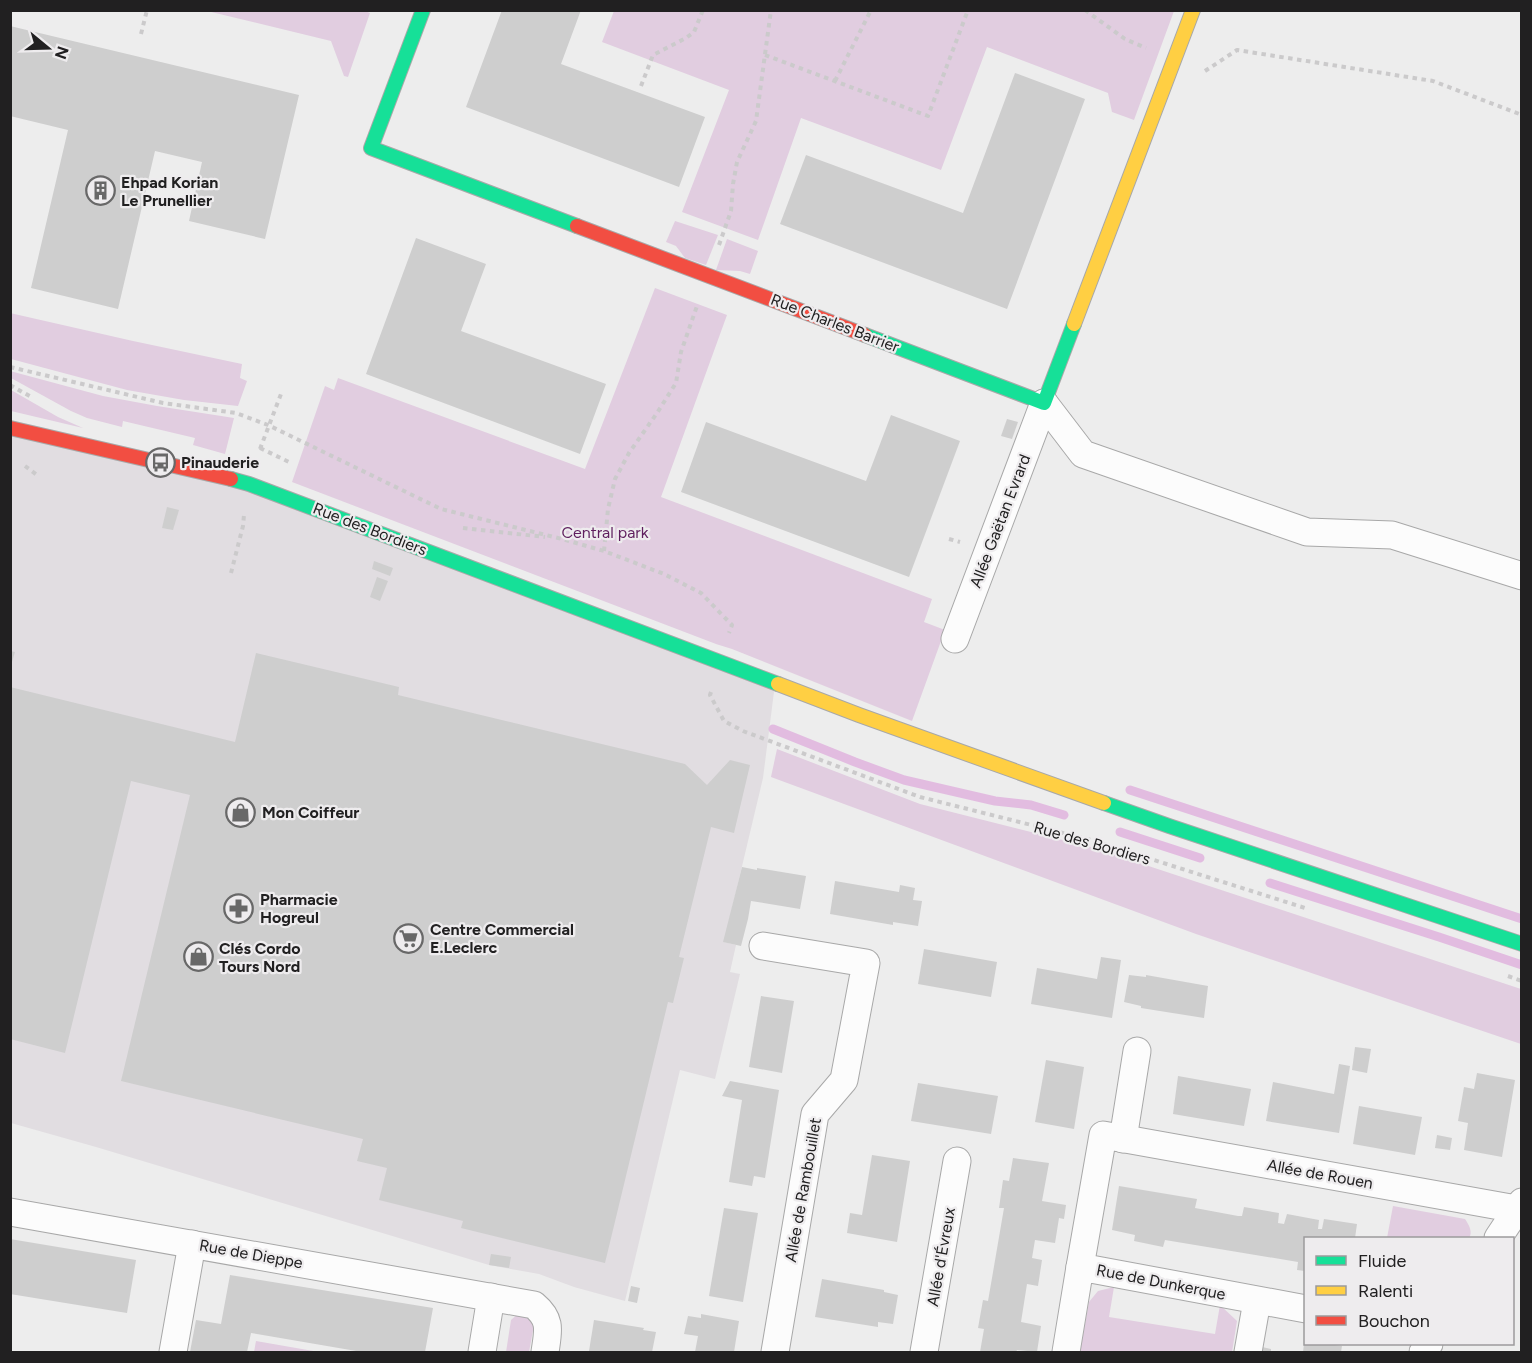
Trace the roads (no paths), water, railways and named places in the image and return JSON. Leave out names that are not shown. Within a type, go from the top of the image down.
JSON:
[{"type":"street","points":[[1193,10],[1044,403],[1083,454],[1307,532],[1392,535],[1521,576]]},
{"type":"street","name":"Rue Charles Barrier","points":[[418,12],[372,148],[1044,403]]},
{"type":"street","name":"Allée Gaëtan Evrard","points":[[955,639],[1044,403]]},
{"type":"street","name":"Rue des Bordiers","points":[[10,428],[249,484],[870,719],[1169,826],[1521,944]]},
{"type":"street","name":"Allée de Rambouillet","points":[[763,946],[866,963],[844,1080],[815,1114],[780,1352]]},
{"type":"street","points":[[1123,1139],[1137,1051]]},
{"type":"street","name":"Allée de Rouen","points":[[1080,1267],[1103,1136],[1520,1207]]},
{"type":"street","name":"Allée d'Évreux","points":[[924,1353],[957,1161]]},
{"type":"street","points":[[1499,1237],[1520,1207]]},
{"type":"street","name":"Rue de Dieppe","points":[[10,1212],[534,1305],[544,1313],[548,1331],[545,1353]]},
{"type":"street","points":[[173,1353],[192,1244]]},
{"type":"street","name":"Rue de Dunkerque","points":[[1066,1353],[1080,1267],[1304,1309]]},
{"type":"street","points":[[482,1353],[491,1297]]},
{"type":"street","points":[[1248,1353],[1257,1300]]},
{"type":"waterway","points":[[773,729],[904,780],[995,801],[1031,805],[1064,815]]},
{"type":"waterway","points":[[1130,790],[1522,919]]},
{"type":"waterway","points":[[1120,832],[1200,858]]},
{"type":"waterway","points":[[1270,883],[1522,965]]},
{"type":"place","name":"Ehpad Korian Le Prunellier","points":[[100,191]]},
{"type":"place","name":"Pinauderie","points":[[160,462]]},
{"type":"place","name":"Mon Coiffeur","points":[[241,812]]},
{"type":"place","name":"Pharmacie Hogreul","points":[[239,908]]},
{"type":"place","name":"Centre Commercial E.Leclerc","points":[[409,938]]},
{"type":"place","name":"Clés Cordo Tours Nord","points":[[198,957]]},
{"type":"park label","name":"Central park","points":[[605,532]]}]
